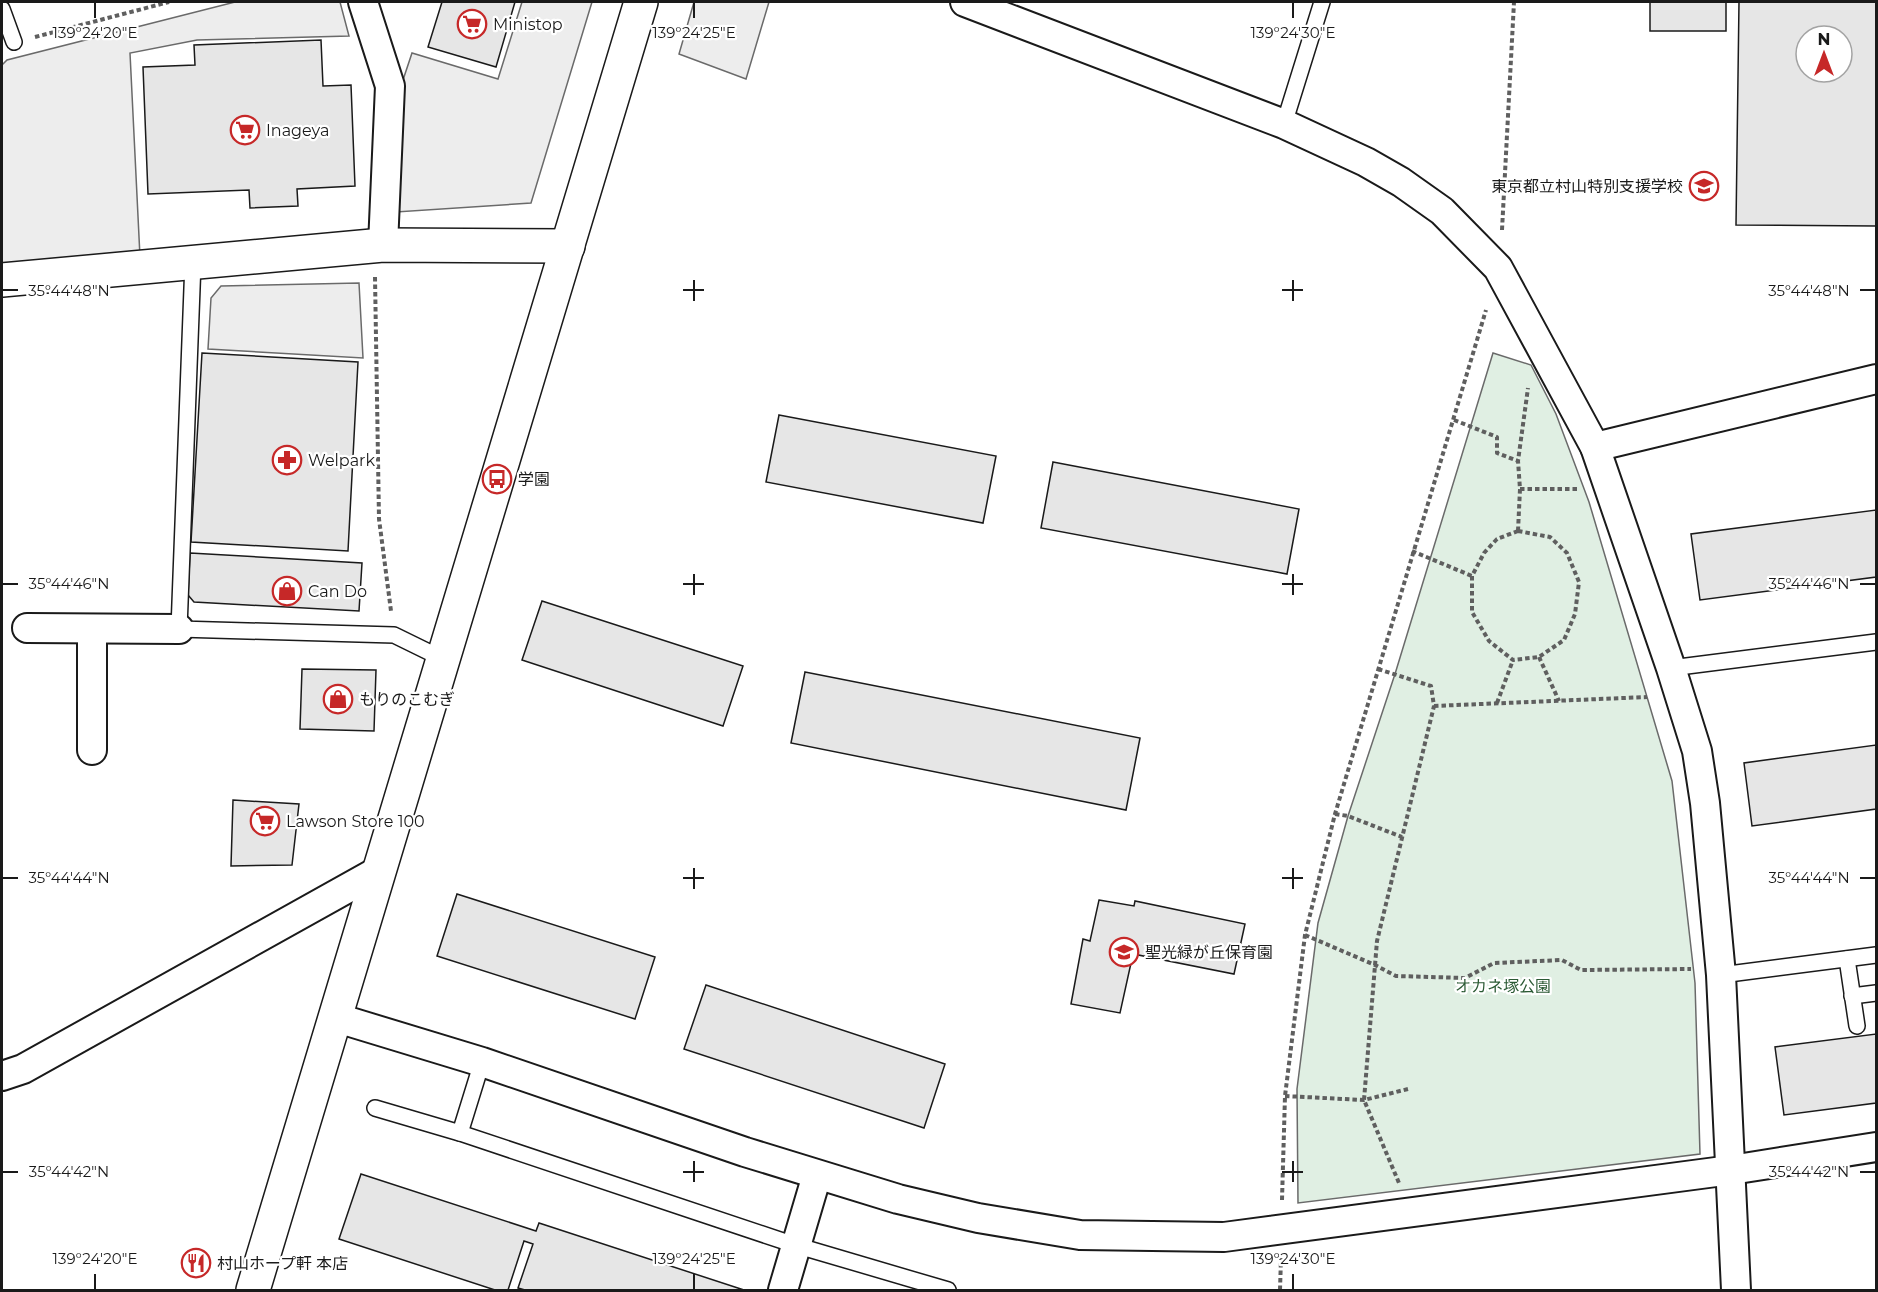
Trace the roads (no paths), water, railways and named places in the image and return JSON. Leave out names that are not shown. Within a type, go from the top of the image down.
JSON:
[{"type":"street","points":[[363,2],[390,86],[379,246]]},
{"type":"street","points":[[253,1290],[641,2]]},
{"type":"street","points":[[965,2],[1284,124],[1366,162],[1401,182],[1442,211],[1498,268],[1595,447],[1697,751],[1704,792],[1721,975],[1736,1290]]},
{"type":"street","points":[[2,280],[379,246],[568,246]]},
{"type":"street","points":[[1595,447],[1876,379]]},
{"type":"street","points":[[27,628],[179,629]]},
{"type":"street","points":[[92,629],[92,750]]},
{"type":"street","points":[[2,1076],[22,1069],[380,870]]},
{"type":"street","points":[[334,1017],[482,1062],[745,1152],[898,1199],[978,1218],[1080,1235],[1224,1237],[1731,1170],[1876,1147]]},
{"type":"street","points":[[783,1290],[817,1175]]},
{"type":"lane","points":[[1284,124],[1322,2]]},
{"type":"lane","points":[[2,9],[14,42]]},
{"type":"lane","points":[[193,262],[179,629],[394,635],[443,659]]},
{"type":"lane","points":[[1671,668],[1876,642]]},
{"type":"lane","points":[[1721,975],[1876,956]]},
{"type":"lane","points":[[1847,959],[1857,1026]]},
{"type":"lane","points":[[1852,996],[1876,993]]},
{"type":"lane","points":[[460,1133],[482,1062]]},
{"type":"lane","points":[[375,1108],[460,1133],[795,1245],[948,1290]]},
{"type":"place","name":"Ministop","points":[[472,24]]},
{"type":"place","name":"Inageya","points":[[245,130]]},
{"type":"place","name":"東京都立村山特別支援学校","points":[[1704,186]]},
{"type":"place","name":"Welpark","points":[[287,460]]},
{"type":"place","name":"学園","points":[[497,479]]},
{"type":"place","name":"Can Do","points":[[287,591]]},
{"type":"place","name":"もりのこむぎ","points":[[338,699]]},
{"type":"place","name":"Lawson Store 100","points":[[265,821]]},
{"type":"place","name":"聖光緑が丘保育園","points":[[1124,952]]},
{"type":"place","name":"村山ホープ軒 本店","points":[[196,1263]]},
{"type":"park label","name":"オカネ塚公園","points":[[1503,986]]}]
